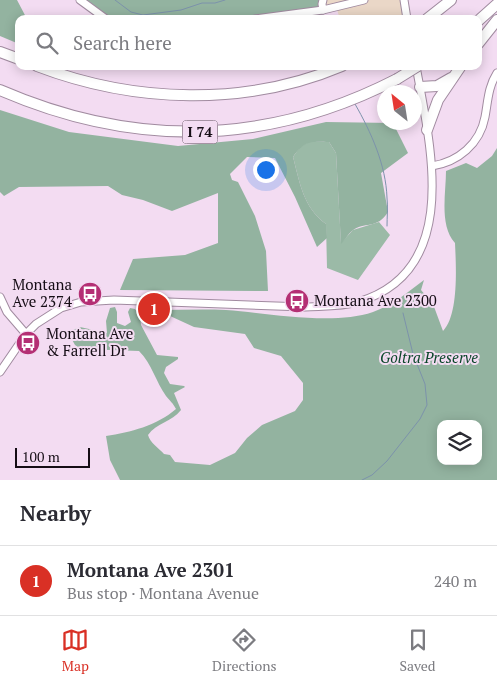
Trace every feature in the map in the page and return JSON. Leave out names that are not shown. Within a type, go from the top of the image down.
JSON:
[{"type":"highway","points":[[431,15],[450,0]]},
{"type":"highway","points":[[482,17],[497,4]]},
{"type":"highway","points":[[482,39],[497,20]]},
{"type":"highway","points":[[0,52],[15,58]]},
{"type":"highway","points":[[50,70],[94,85],[120,90],[161,95],[196,95],[273,87],[293,83],[330,70]]},
{"type":"highway","name":"I 74","points":[[0,90],[62,114],[107,124],[157,131],[219,132],[281,122],[319,112],[397,79],[411,70]]},
{"type":"highway","points":[[422,87],[437,86],[458,70]]},
{"type":"highway","points":[[426,130],[438,100],[458,70]]},
{"type":"street","points":[[80,0],[101,15]]},
{"type":"street","points":[[323,0],[323,10]]},
{"type":"street","points":[[286,15],[323,10],[364,0]]},
{"type":"street","points":[[404,0],[406,15]]},
{"type":"street","points":[[418,70],[420,85]]},
{"type":"street","points":[[432,166],[458,157],[477,138],[484,124],[489,92],[497,73]]},
{"type":"street","points":[[0,372],[26,334],[36,324],[53,312],[81,302],[114,300],[305,307],[348,304],[367,299],[392,284],[407,270],[416,257],[429,227],[434,184],[422,101]]},
{"type":"street","points":[[0,297],[7,312],[26,334]]},
{"type":"shaded area","points":[[323,0],[404,0],[405,15],[339,15],[336,7],[323,10]]},
{"type":"green space","points":[[0,0],[17,0],[25,15],[15,15],[15,42],[0,36]]},
{"type":"green space","points":[[80,0],[323,0],[323,10],[285,15],[101,15]]},
{"type":"green space","points":[[0,110],[69,132],[178,146],[253,139],[326,122],[377,123],[377,130],[396,130],[408,153],[381,173],[388,212],[384,218],[352,231],[341,244],[336,153],[329,142],[312,142],[301,148],[293,157],[300,185],[312,210],[326,224],[327,238],[317,247],[275,158],[247,157],[230,174],[232,180],[238,182],[255,216],[266,251],[268,291],[120,290],[133,259],[185,255],[218,243],[218,193],[172,211],[143,200],[122,195],[108,186],[19,187],[4,196],[0,192]]},
{"type":"green space","points":[[310,141],[329,142],[336,153],[341,243],[353,230],[379,222],[390,235],[358,280],[327,268],[326,224],[307,202],[300,185],[293,157],[300,147]]},
{"type":"green space","name":"Goltra Preserve","points":[[497,148],[497,480],[120,480],[110,460],[106,436],[152,424],[176,409],[139,351],[81,349],[75,345],[70,336],[73,330],[80,327],[107,333],[106,321],[110,308],[115,307],[117,323],[125,326],[131,322],[128,312],[130,308],[135,309],[157,355],[178,357],[178,359],[166,367],[164,373],[170,384],[185,387],[174,393],[181,410],[151,431],[148,435],[149,438],[164,454],[170,455],[175,462],[210,465],[235,453],[247,438],[262,425],[295,411],[303,400],[303,383],[281,356],[254,348],[245,334],[194,327],[157,310],[226,310],[320,318],[357,316],[387,306],[424,280],[421,290],[433,304],[443,331],[452,314],[456,276],[455,243],[447,227],[444,208],[446,171],[466,163],[477,168],[492,156]]},
{"type":"waterway","points":[[115,0],[131,12],[143,15],[181,10],[202,3],[215,3],[225,0]]},
{"type":"waterway","points":[[355,104],[367,126],[381,161],[386,186],[387,226]]},
{"type":"waterway","points":[[362,480],[372,475],[387,461],[420,419],[427,405],[425,384],[413,354],[403,313]]},
{"type":"place","name":"Montana Ave 2374","points":[[90,294]]},
{"type":"place","name":"Montana Ave 2300","points":[[297,301]]},
{"type":"place","name":"Montana Ave 2301","points":[[154,309]]},
{"type":"place","name":"Montana Ave & Farrell Dr","points":[[28,343]]}]
